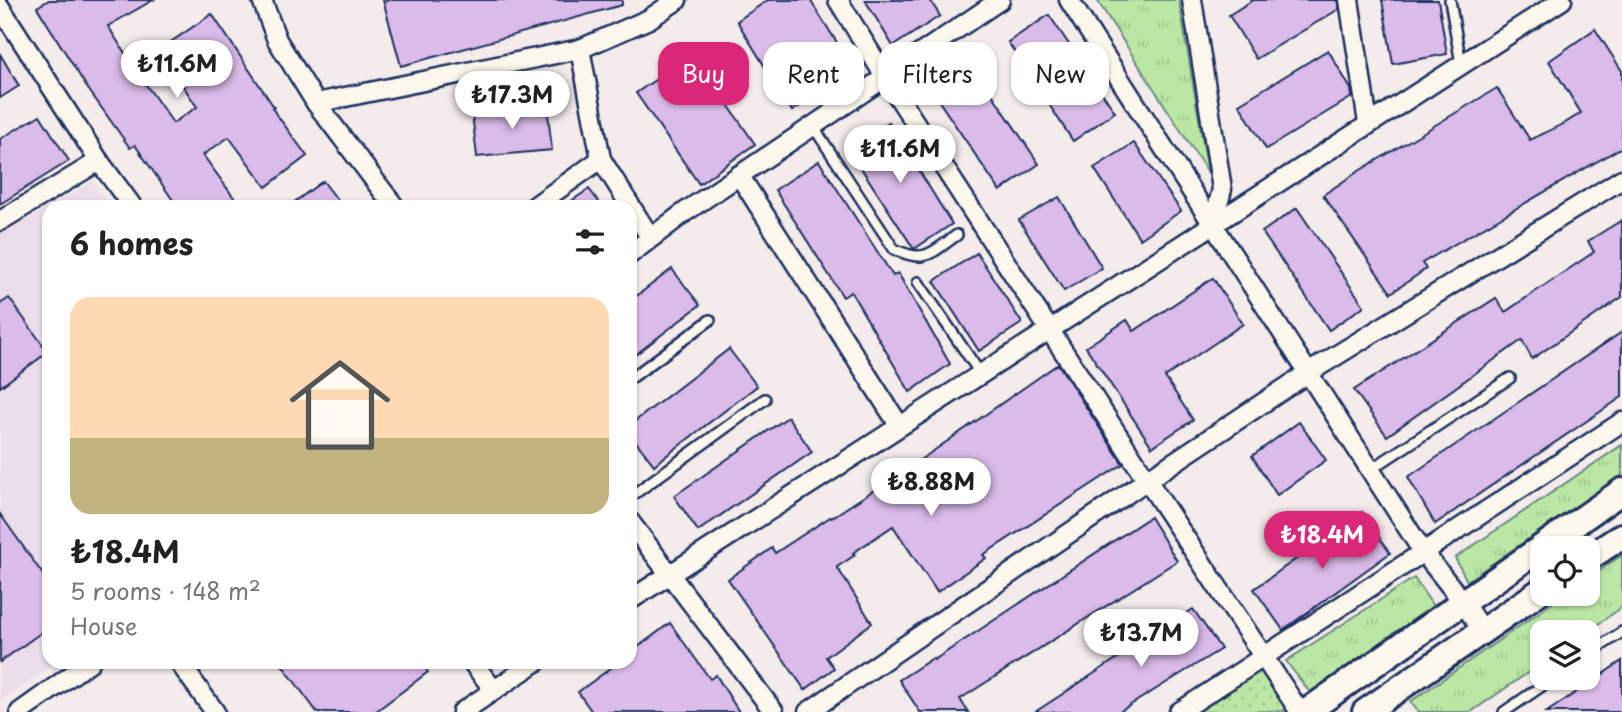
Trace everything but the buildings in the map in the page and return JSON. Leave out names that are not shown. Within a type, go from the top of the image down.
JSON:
[{"type":"street","points":[[262,0],[277,40],[316,103],[389,200]]},
{"type":"street","points":[[316,103],[580,49],[649,19],[677,0]]},
{"type":"street","points":[[838,0],[878,65]]},
{"type":"street","points":[[939,42],[1000,0]]},
{"type":"street","points":[[1069,0],[1423,552],[1463,602],[1482,631]]},
{"type":"street","points":[[1192,0],[1222,189],[1213,225]]},
{"type":"street","points":[[1349,0],[1368,123]]},
{"type":"street","points":[[637,595],[1562,0]]},
{"type":"street","points":[[0,7],[99,161],[128,200]]},
{"type":"street","points":[[580,49],[601,159],[627,200]]},
{"type":"street","points":[[637,248],[739,175],[878,83]]},
{"type":"street","points":[[904,105],[1300,712]]},
{"type":"street","points":[[543,200],[601,159]]},
{"type":"street","points":[[0,221],[99,161]]},
{"type":"street","points":[[739,175],[899,425]]},
{"type":"street","points":[[808,712],[1308,373],[1622,178]]},
{"type":"street","points":[[637,216],[650,237]]},
{"type":"street","points":[[1179,712],[1622,422]]},
{"type":"street","points":[[1306,712],[1622,491]]},
{"type":"street","points":[[637,532],[774,712]]},
{"type":"street","points":[[1600,550],[1622,536]]},
{"type":"street","points":[[1381,708],[1530,598]]},
{"type":"street","points":[[20,712],[80,669]]},
{"type":"street","points":[[184,669],[215,712]]},
{"type":"street","points":[[478,669],[494,690]]},
{"type":"street","points":[[462,712],[526,669]]},
{"type":"lane","points":[[1450,0],[1461,64]]},
{"type":"lane","points":[[813,127],[894,249],[912,257],[928,255],[957,235]]},
{"type":"lane","points":[[918,282],[979,373]]},
{"type":"lane","points":[[637,374],[710,320]]},
{"type":"lane","points":[[1370,470],[1510,378]]},
{"type":"lane","points":[[637,492],[765,399]]},
{"type":"lane","points":[[1600,646],[1622,632]]},
{"type":"lane","points":[[1504,712],[1536,690]]},
{"type":"shaded area","points":[[92,182],[106,200],[60,200]]},
{"type":"shaded area","points":[[42,211],[42,669],[47,669],[0,702],[0,235]]},
{"type":"green space","points":[[1097,0],[1179,0],[1208,173]]},
{"type":"green space","points":[[1622,445],[1622,475],[1467,581],[1455,558]]},
{"type":"green space","points":[[1622,555],[1622,607],[1600,623],[1600,620],[1530,620],[1530,671],[1471,712],[1419,712],[1410,702],[1548,606],[1600,606],[1600,570]]},
{"type":"green space","points":[[1414,578],[1433,606],[1311,694],[1286,661]]},
{"type":"green space","points":[[1259,668],[1288,711],[1196,712]]}]
